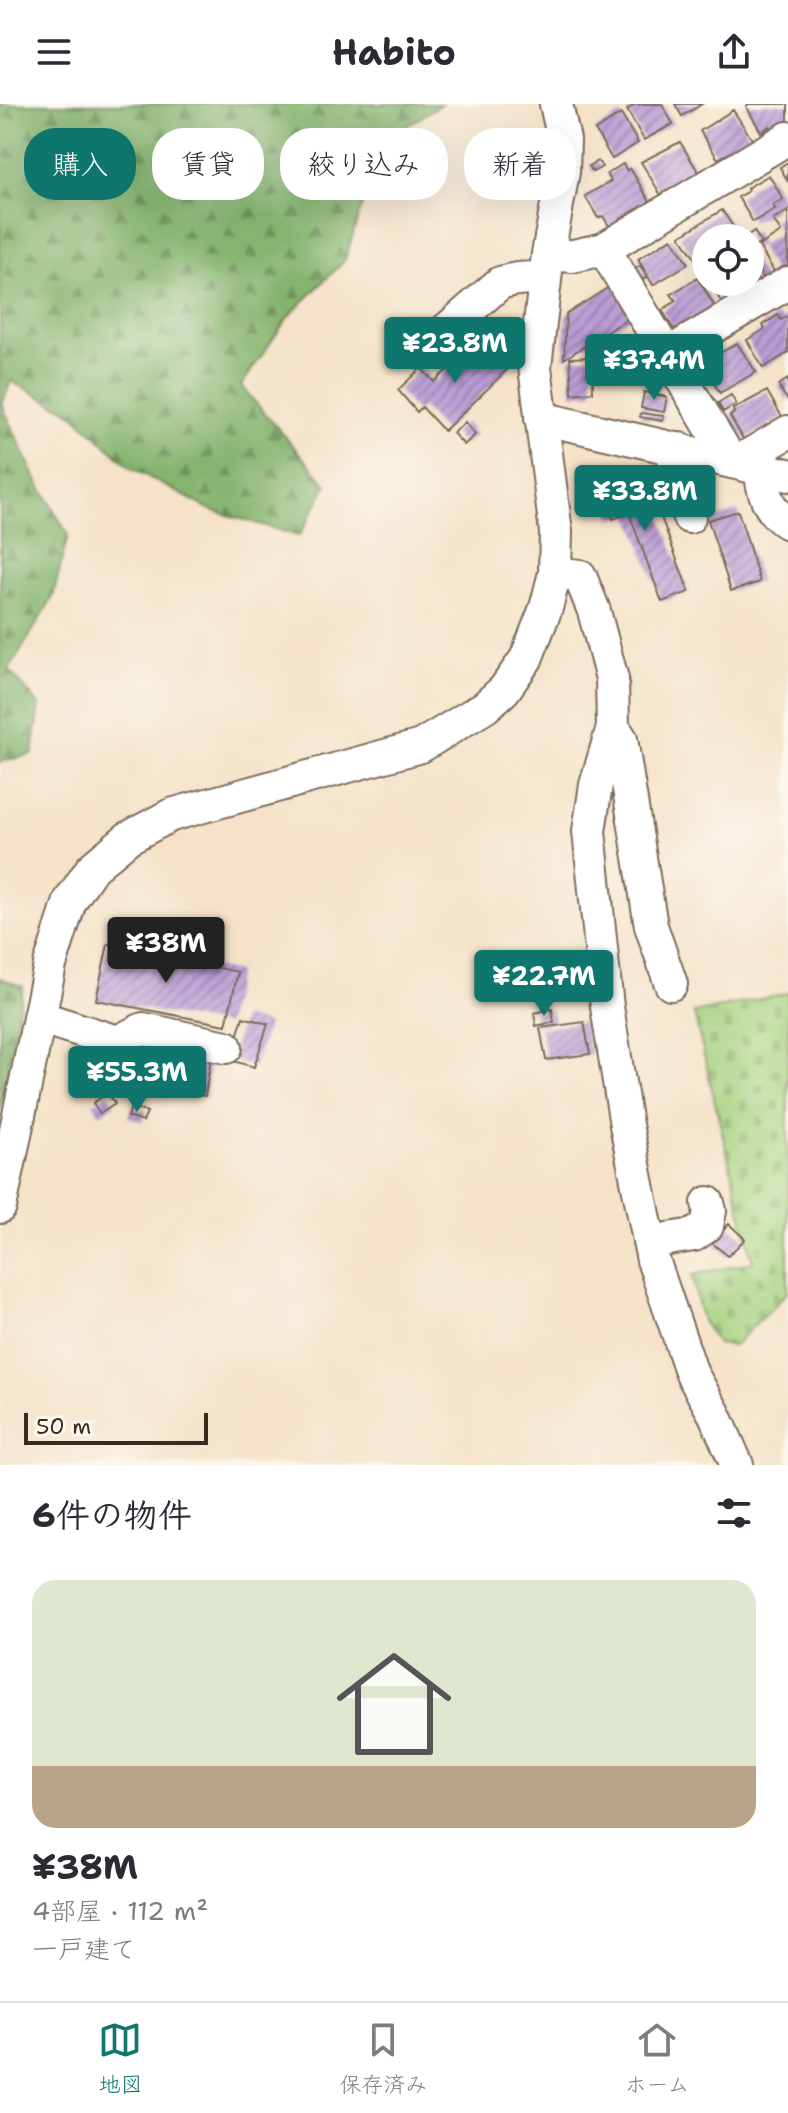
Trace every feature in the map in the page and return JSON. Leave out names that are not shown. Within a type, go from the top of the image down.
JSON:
[{"type":"street","points":[[0,1207],[50,965],[70,901],[92,868],[128,838],[171,815],[421,746],[485,707],[504,690],[526,659],[546,608],[555,573],[556,532],[535,367],[546,266],[563,172],[567,108]]},
{"type":"street","points":[[422,351],[500,283],[521,278],[573,256],[604,249],[788,138]]},
{"type":"street","points":[[604,249],[667,354],[754,467],[770,507],[788,523]]},
{"type":"street","points":[[667,354],[788,283]]},
{"type":"street","points":[[541,418],[754,467]]},
{"type":"street","points":[[754,467],[788,432]]},
{"type":"street","points":[[679,449],[673,470],[689,517]]},
{"type":"street","points":[[555,573],[580,576],[594,611],[612,679],[613,727],[596,785],[589,831],[607,1007],[649,1242],[692,1374],[715,1415],[737,1465]]},
{"type":"street","points":[[613,727],[621,739],[651,926],[671,984]]},
{"type":"street","points":[[39,1017],[117,1042],[143,1029],[226,1047]]},
{"type":"street","points":[[649,1242],[694,1235],[707,1226],[708,1203]]},
{"type":"green space","points":[[0,104],[441,104],[404,128],[280,128],[280,200],[363,200],[345,260],[288,317],[241,386],[327,485],[299,536],[211,510],[131,468],[72,413],[11,381],[2,405],[33,473],[68,535],[53,597],[9,670],[40,706],[33,754],[0,762]]},
{"type":"green space","points":[[0,978],[23,987],[0,1110]]},
{"type":"green space","points":[[788,993],[788,1292],[733,1346],[718,1344],[702,1321],[692,1275],[753,1262],[694,1013]]},
{"type":"building","points":[[636,104],[662,104],[673,124],[644,140],[627,110]]},
{"type":"building","points":[[675,104],[702,104],[682,116]]},
{"type":"building","points":[[788,104],[788,120],[761,132],[746,106]]},
{"type":"building","points":[[733,110],[753,141],[718,159],[700,131]]},
{"type":"building","points":[[621,114],[638,143],[612,159],[595,130]]},
{"type":"building","points":[[680,142],[699,173],[661,195],[641,162]]},
{"type":"building","points":[[598,161],[602,167],[593,172],[589,166]]},
{"type":"building","points":[[788,162],[788,182],[780,167]]},
{"type":"building","points":[[623,164],[627,171],[630,168],[650,202],[609,226],[603,216],[598,218],[585,196],[611,181],[607,174]]},
{"type":"building","points":[[769,175],[783,199],[773,205],[775,209],[753,222],[738,197]]},
{"type":"building","points":[[722,210],[731,224],[699,224]]},
{"type":"building","points":[[788,211],[788,265],[775,273],[764,254],[764,243],[781,232],[773,220]]},
{"type":"building","points":[[692,229],[692,254],[680,236]]},
{"type":"building","points":[[672,238],[688,264],[653,285],[638,259]]},
{"type":"building","points":[[640,266],[647,277],[642,280],[635,269]]},
{"type":"building","points":[[692,282],[692,296],[708,296],[717,311],[686,329],[673,328],[662,310],[676,301],[671,294]]},
{"type":"building","points":[[614,284],[634,315],[564,359],[566,314]]},
{"type":"building","points":[[718,296],[742,296],[724,307]]},
{"type":"building","points":[[778,315],[781,320],[788,316],[788,353],[763,368],[747,340],[765,329],[763,325]]},
{"type":"building","points":[[482,338],[510,367],[444,431],[422,407],[417,412],[398,390],[421,368],[434,382]]},
{"type":"building","points":[[737,343],[756,372],[720,393],[702,364]]},
{"type":"building","points":[[592,357],[593,392],[572,394],[570,358]]},
{"type":"building","points":[[788,379],[788,401],[778,385]]},
{"type":"building","points":[[767,391],[782,417],[744,440],[730,416],[734,413],[733,409]]},
{"type":"building","points":[[644,392],[667,397],[664,412],[641,408]]},
{"type":"building","points":[[731,395],[736,404],[723,412],[718,403]]},
{"type":"building","points":[[641,413],[664,416],[663,421],[640,417]]},
{"type":"building","points":[[465,422],[475,435],[464,445],[453,433]]},
{"type":"building","points":[[622,465],[638,507],[655,501],[689,592],[662,602],[629,513],[613,519],[596,475]]},
{"type":"building","points":[[738,511],[760,582],[731,591],[708,520]]},
{"type":"building","points":[[108,944],[238,972],[226,1025],[96,1000]]},
{"type":"building","points":[[552,1009],[554,1022],[536,1026],[534,1013]]},
{"type":"building","points":[[243,1017],[268,1024],[254,1067],[230,1060]]},
{"type":"building","points":[[584,1022],[590,1054],[546,1060],[540,1028]]},
{"type":"building","points":[[129,1042],[153,1045],[148,1086],[124,1083]]},
{"type":"building","points":[[160,1044],[212,1052],[205,1096],[153,1088]]},
{"type":"building","points":[[108,1093],[115,1104],[100,1114],[93,1103]]},
{"type":"building","points":[[131,1107],[147,1112],[143,1122],[128,1117]]},
{"type":"building","points":[[729,1224],[745,1239],[728,1256],[712,1243]]}]
